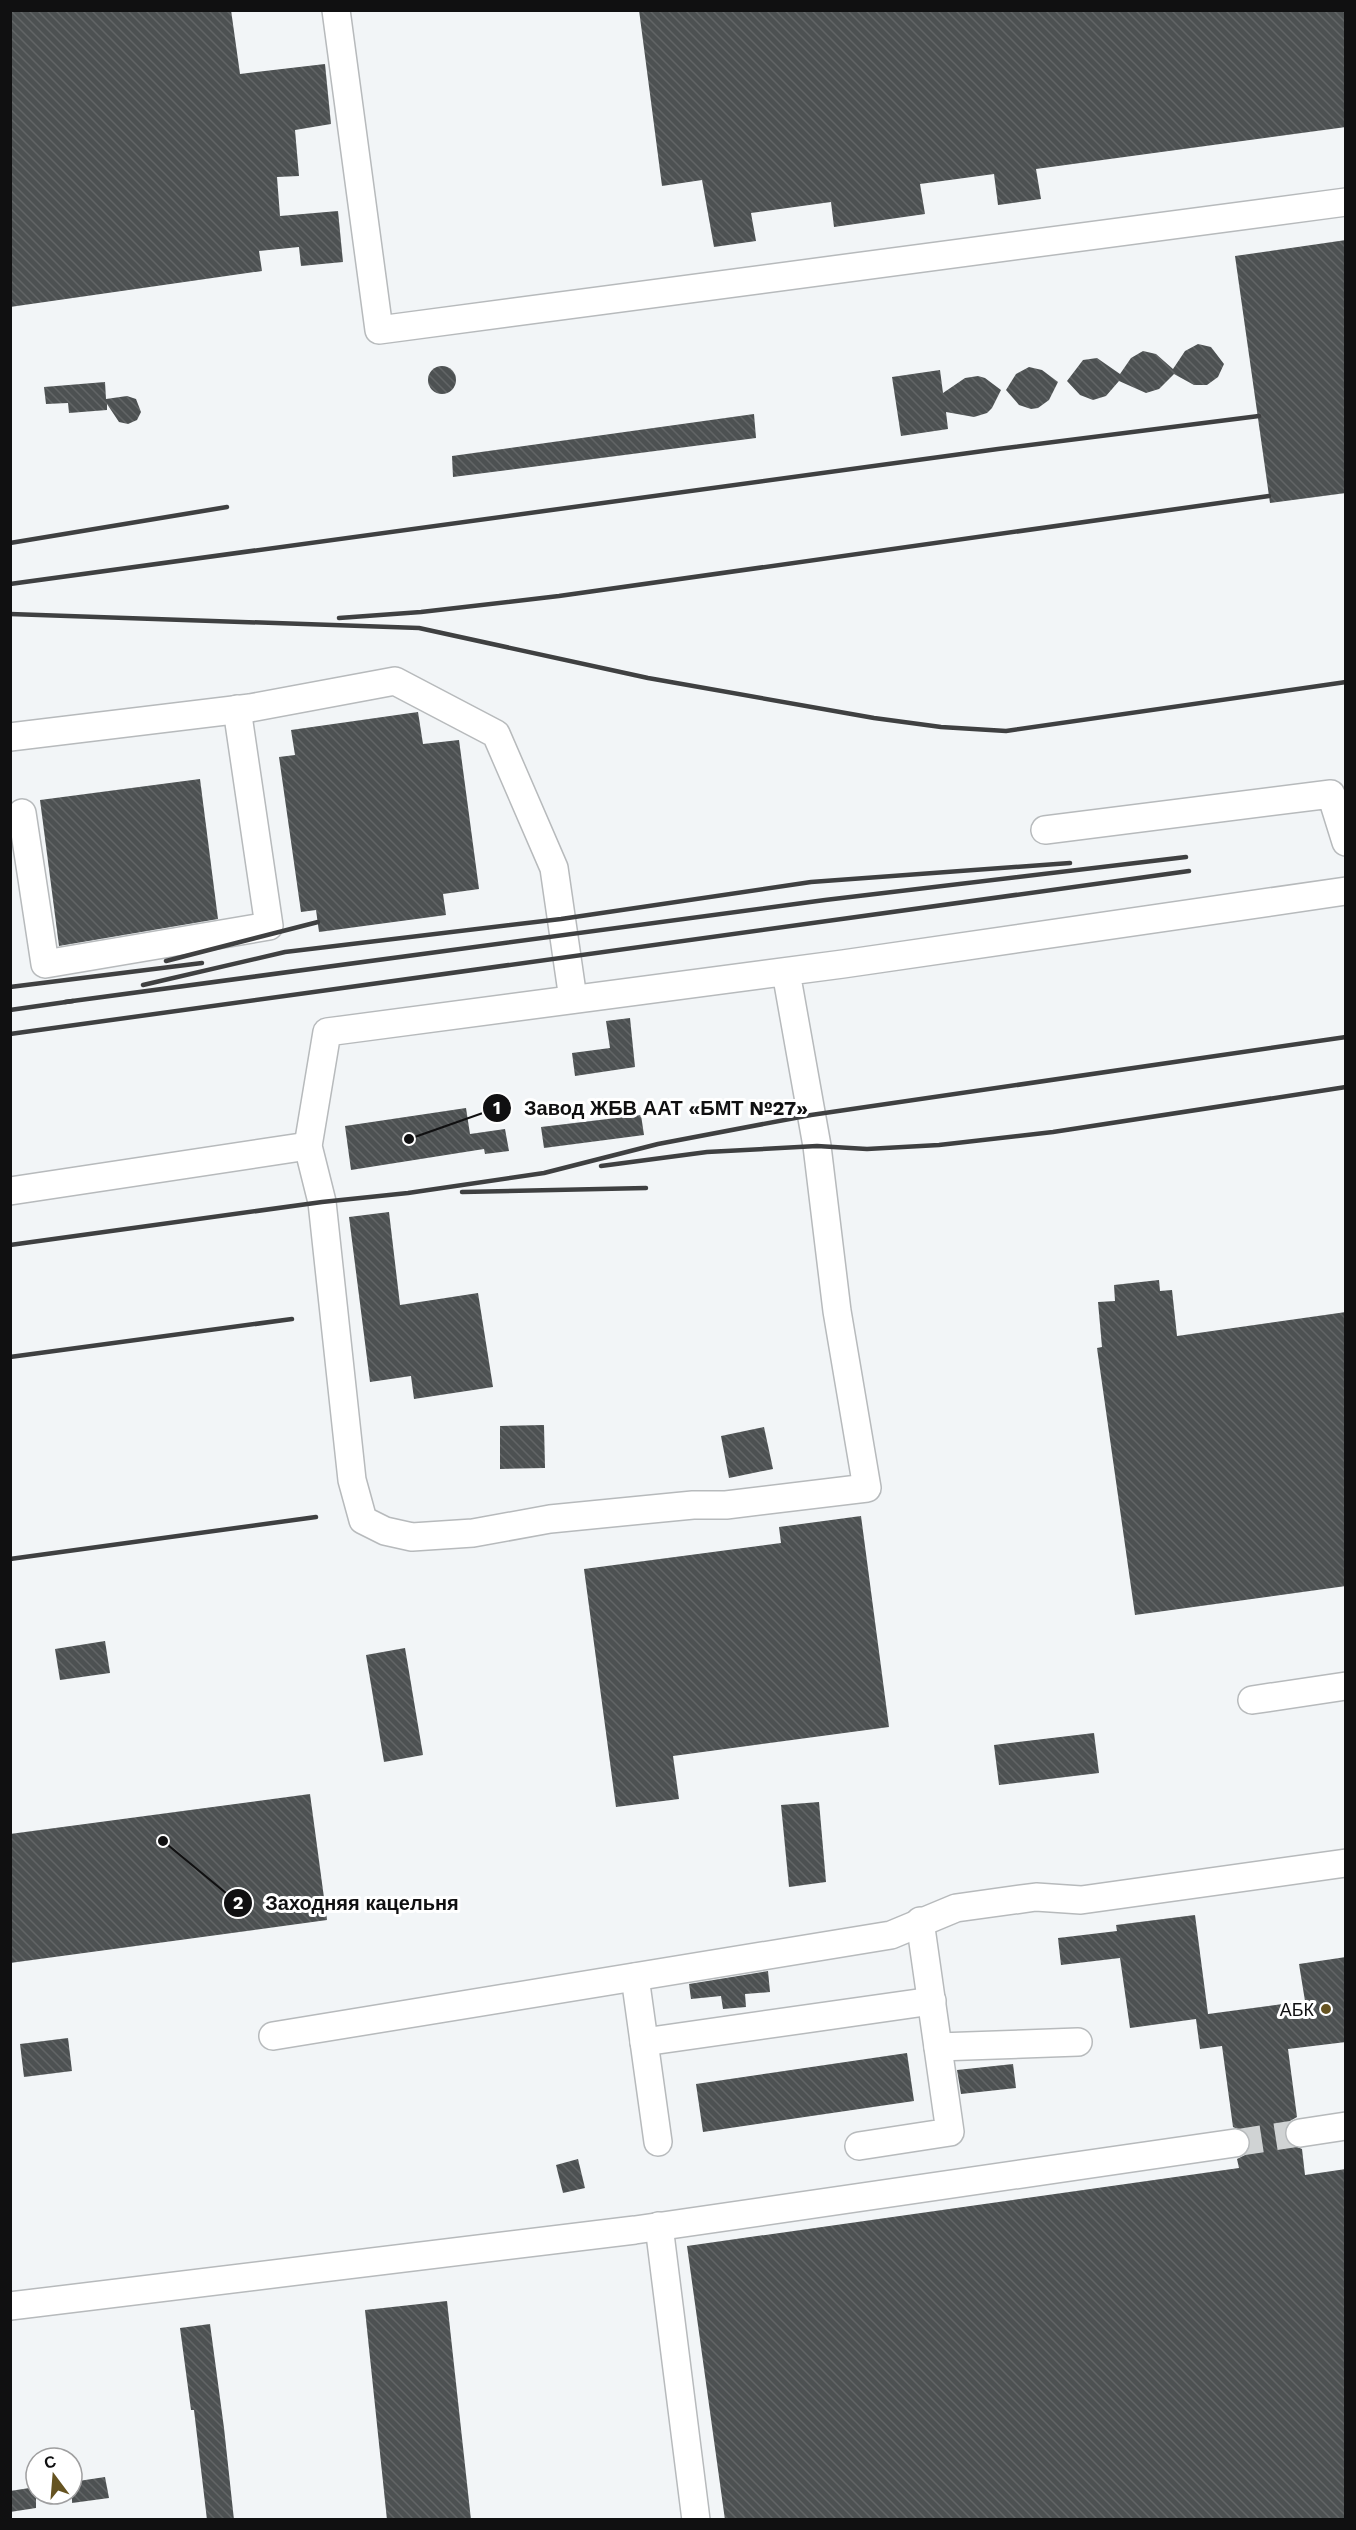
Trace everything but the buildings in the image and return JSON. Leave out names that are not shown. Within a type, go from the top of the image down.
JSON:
[{"type":"street","points":[[336,10],[379,330],[1346,202]]},
{"type":"street","points":[[10,736],[237,709],[395,681],[496,734],[554,868],[573,999]]},
{"type":"street","points":[[22,813],[45,964],[269,926],[237,709]]},
{"type":"street","points":[[1045,830],[1331,794],[1346,842]]},
{"type":"street","points":[[786,972],[818,1146],[837,1311],[867,1488],[726,1505],[693,1505],[550,1519],[473,1533],[412,1537],[385,1531],[363,1520],[352,1480],[322,1202],[308,1146],[327,1032],[786,972],[1346,891]]},
{"type":"street","points":[[10,1191],[308,1146]]},
{"type":"street","points":[[1252,1700],[1346,1686]]},
{"type":"street","points":[[273,2036],[891,1935],[956,1908],[1036,1898],[1081,1900],[1346,1863]]},
{"type":"street","points":[[859,2146],[950,2132],[921,1921]]},
{"type":"street","points":[[635,1977],[658,2142]]},
{"type":"street","points":[[644,2042],[932,2001]]},
{"type":"street","points":[[938,2048],[1078,2042]]},
{"type":"street","points":[[1300,2133],[1346,2126]]},
{"type":"street","points":[[10,2306],[659,2226],[1235,2142]]},
{"type":"street","points":[[659,2226],[696,2520]]},
{"type":"tunnel","points":[[1235,2143],[1300,2133]]},
{"type":"railway","points":[[10,584],[998,449],[1259,416]]},
{"type":"railway","points":[[339,618],[421,612],[559,596],[1269,496]]},
{"type":"railway","points":[[10,543],[227,507]]},
{"type":"railway","points":[[10,614],[419,628],[648,678],[874,718],[941,727],[1006,731],[1346,682]]},
{"type":"railway","points":[[65,1002],[825,900],[1186,857]]},
{"type":"railway","points":[[143,985],[285,952],[561,919],[811,882],[1070,863]]},
{"type":"railway","points":[[10,1034],[1189,871]]},
{"type":"railway","points":[[166,961],[318,922]]},
{"type":"railway","points":[[10,987],[202,963]]},
{"type":"railway","points":[[10,1010],[73,1001]]},
{"type":"railway","points":[[10,1245],[544,1173],[658,1144],[811,1115],[1346,1037]]},
{"type":"railway","points":[[601,1166],[707,1152],[817,1146],[867,1149],[939,1145],[1053,1132],[1346,1087]]},
{"type":"railway","points":[[462,1192],[646,1188]]},
{"type":"railway","points":[[10,1357],[292,1319]]},
{"type":"railway","points":[[10,1559],[316,1517]]},
{"type":"place","name":"Завод ЖБВ ААТ «БМТ №27»","points":[[409,1139]]},
{"type":"place","name":"Заходняя кацельня","points":[[163,1841]]},
{"type":"place","name":"АБК","points":[[1326,2009]]}]
